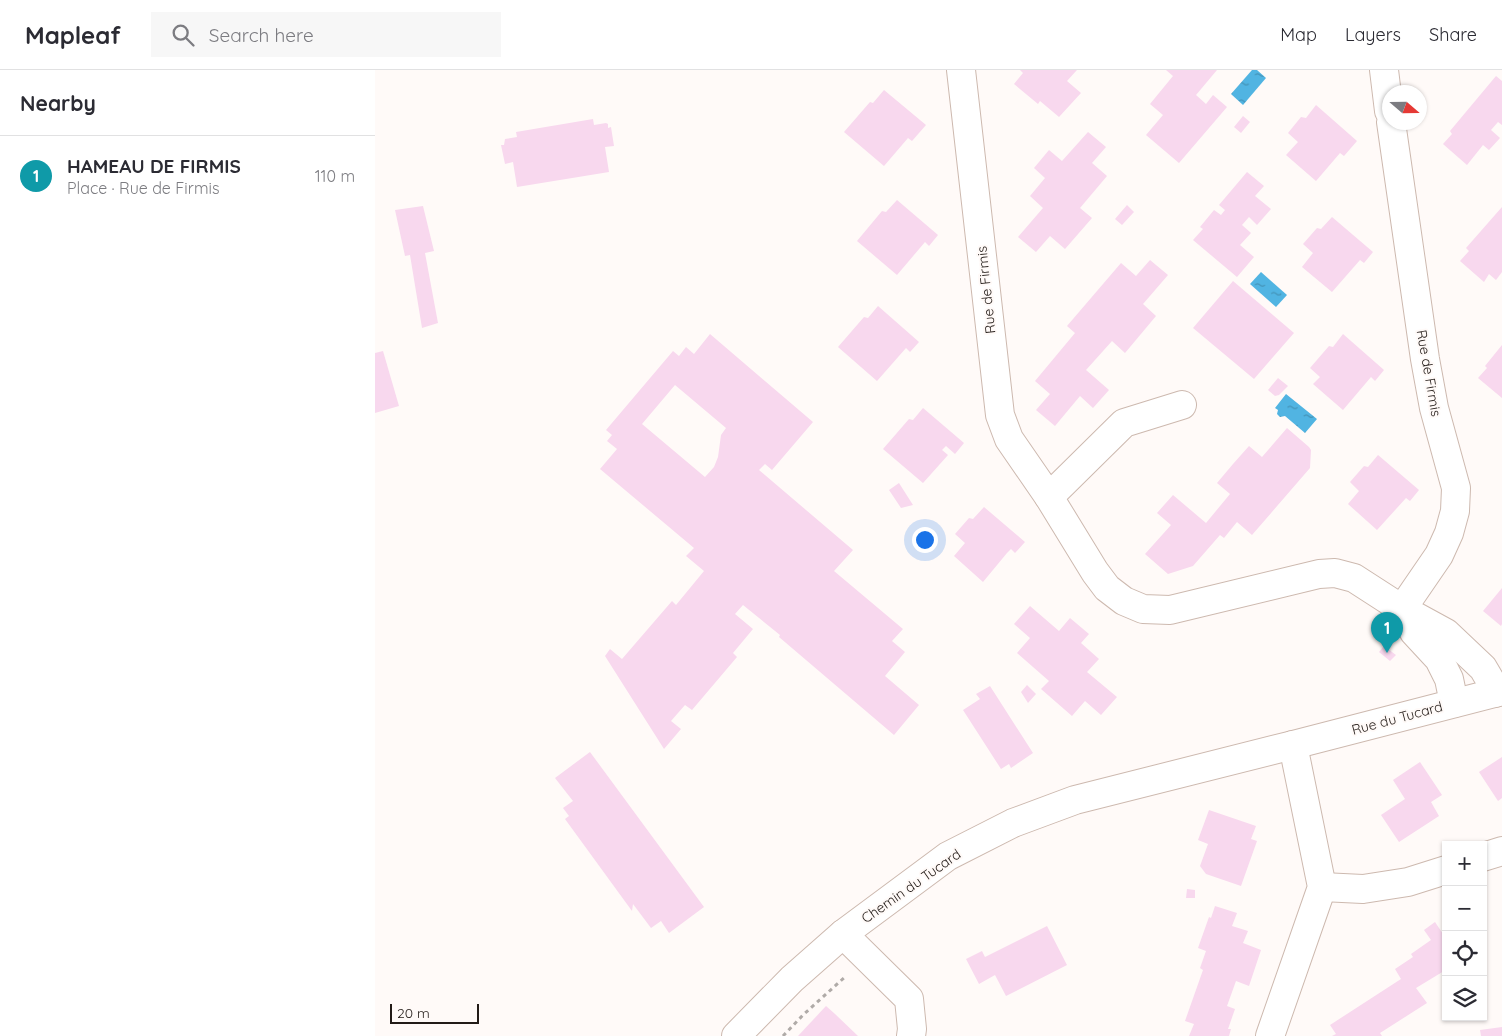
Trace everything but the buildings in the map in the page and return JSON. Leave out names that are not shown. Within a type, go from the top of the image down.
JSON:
[{"type":"street","name":"Rue de Firmis","points":[[961,70],[1000,415],[1009,439],[1049,497],[1095,572],[1107,588],[1124,601],[1143,610],[1170,610],[1319,574],[1335,573],[1354,578],[1402,609],[1446,632],[1483,668],[1498,692]]},
{"type":"street","points":[[1384,70],[1386,85]]},
{"type":"street","name":"Rue de Firmis","points":[[1392,130],[1425,359],[1434,408],[1456,488],[1455,511],[1449,533],[1439,555],[1402,609]]},
{"type":"street","points":[[1049,497],[1124,423],[1182,405]]},
{"type":"street","name":"Rue de Firmis","points":[[1402,609],[1414,632],[1439,659],[1449,679],[1454,703]]},
{"type":"street","name":"Rue du Tucard","points":[[1293,746],[1498,692]]},
{"type":"street","points":[[1270,1036],[1322,887],[1293,746]]},
{"type":"street","name":"Chemin du Tucard","points":[[736,1036],[786,986],[843,934],[948,856],[1013,823],[1075,800],[1293,746]]},
{"type":"street","points":[[1487,856],[1502,851]]},
{"type":"street","points":[[1322,887],[1363,889],[1408,882],[1442,871]]},
{"type":"street","points":[[843,934],[909,999],[911,1036]]},
{"type":"path","points":[[783,1036],[803,1014],[867,957]]},
{"type":"water","points":[[1252,70],[1257,70],[1266,78],[1243,105],[1231,94]]},
{"type":"water","points":[[1261,272],[1287,295],[1276,307],[1250,284]]},
{"type":"water","points":[[1286,394],[1317,419],[1305,433],[1285,416],[1280,417],[1277,414],[1278,410],[1275,408]]},
{"type":"place","name":"HAMEAU DE FIRMIS","points":[[1387,653]]}]
